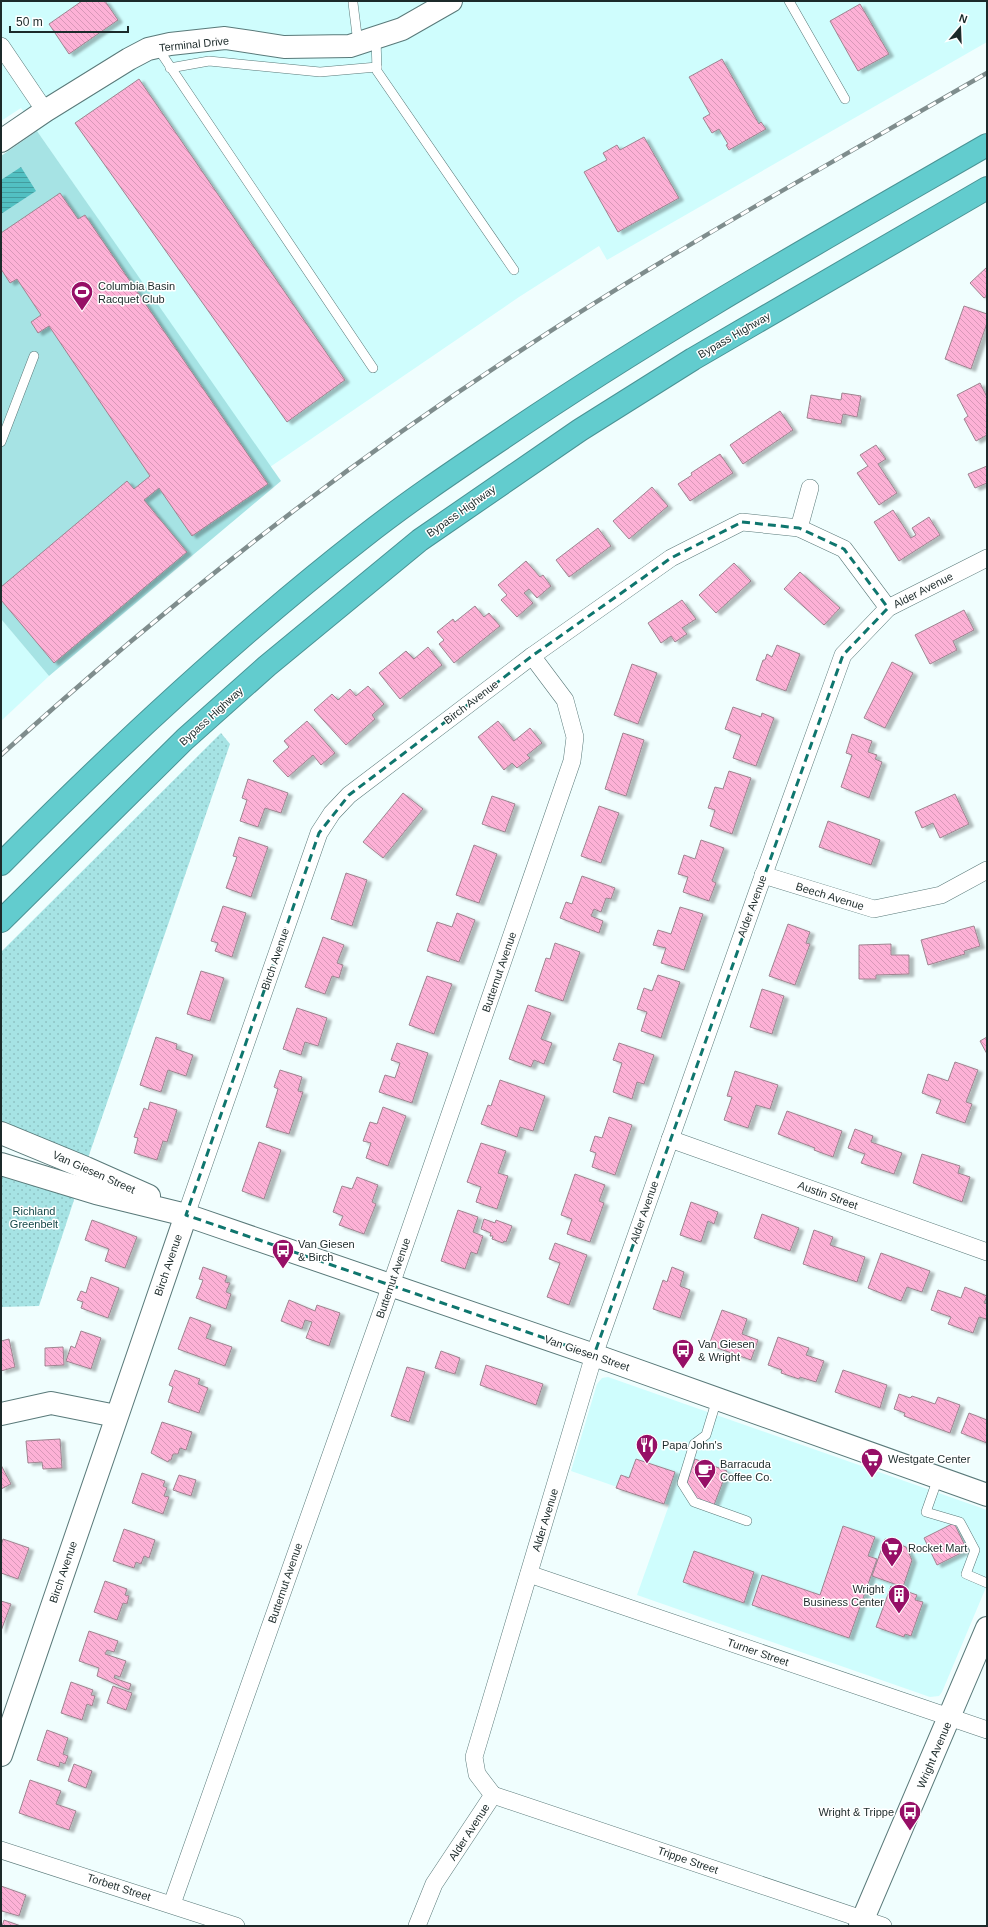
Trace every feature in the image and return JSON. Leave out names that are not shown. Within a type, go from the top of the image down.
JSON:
[{"type":"highway","points":[[1,864],[75,790],[184,687],[362,538],[428,488],[526,422],[691,317],[987,144]]},
{"type":"highway","name":"Bypass Highway","points":[[1,921],[186,739],[267,666],[420,540],[580,430],[693,359],[987,188]]},
{"type":"street","name":"Terminal Drive","points":[[1,141],[45,111],[129,59],[148,50],[170,44],[225,38],[284,46],[350,46],[402,29],[451,1]]},
{"type":"street","points":[[1,46],[45,111]]},
{"type":"street","points":[[799,528],[810,488]]},
{"type":"street","name":"Birch Avenue","points":[[1,1755],[116,1416],[319,833],[332,813],[349,795],[532,656],[672,558],[742,522],[799,528],[844,549],[888,608]]},
{"type":"street","name":"Alder Avenue","points":[[417,1926],[434,1884],[494,1795],[476,1774],[474,1757],[594,1355],[763,875],[843,655],[888,608],[987,558]]},
{"type":"street","name":"Butternut Avenue","points":[[172,1904],[390,1285],[572,761],[575,736],[565,700],[532,656]]},
{"type":"street","name":"Beech Avenue","points":[[763,875],[874,909],[941,895],[987,870]]},
{"type":"street","name":"Van Giesen Street","points":[[1,1133],[103,1175],[186,1215]]},
{"type":"street","name":"Austin Street","points":[[670,1139],[985,1247]]},
{"type":"street","name":"Van Giesen Street","points":[[1,1164],[96,1193],[186,1215],[594,1355],[987,1495]]},
{"type":"street","points":[[1,1414],[51,1403],[116,1416]]},
{"type":"street","name":"Turner Street","points":[[529,1574],[987,1730]]},
{"type":"street","name":"Wright Avenue","points":[[861,1922],[987,1628]]},
{"type":"street","name":"Trippe Street","points":[[494,1795],[861,1922],[883,1926]]},
{"type":"street","name":"Torbett Street","points":[[1,1850],[172,1904],[236,1926]]},
{"type":"lane","points":[[789,1],[845,99]]},
{"type":"lane","points":[[353,3],[381,76],[514,270]]},
{"type":"lane","points":[[156,48],[373,368]]},
{"type":"lane","points":[[170,68],[209,61],[320,72],[377,67]]},
{"type":"lane","points":[[1,442],[34,356]]},
{"type":"lane","points":[[717,1399],[706,1435],[694,1444],[682,1483],[694,1502],[747,1521]]},
{"type":"lane","points":[[938,1478],[926,1512],[960,1522],[975,1550],[966,1574],[987,1583]]},
{"type":"highlighted area","points":[[742,522],[799,528],[844,549],[888,608],[843,655],[594,1355],[186,1215],[319,833],[349,795],[532,656],[671,558]]},
{"type":"shaded area","points":[[1,1],[987,1],[987,42],[607,260],[599,246],[519,297],[270,467],[21,108],[1,121]]},
{"type":"shaded area","points":[[21,167],[36,191],[1,214],[1,180]]},
{"type":"shaded area","points":[[1,619],[49,676],[1,721]]},
{"type":"shaded area","points":[[608,1377],[987,1510],[987,1585],[939,1696],[930,1697],[637,1595],[669,1505],[571,1471],[597,1384],[602,1378]]},
{"type":"green space","name":"Columbia Basin Racquet Club","points":[[37,131],[281,481],[49,676],[1,619],[1,156]]},
{"type":"green space","points":[[221,733],[230,744],[88,1158],[1,1121],[1,952]]},
{"type":"green space","name":"Richland Greenbelt","points":[[1,1174],[72,1192],[74,1200],[39,1306],[1,1307]]},
{"type":"building","points":[[82,1],[105,1],[118,20],[69,54],[49,24]]},
{"type":"building","points":[[860,4],[889,54],[858,71],[830,21]]},
{"type":"building","points":[[722,59],[759,124],[761,122],[766,129],[729,150],[726,145],[728,144],[719,129],[712,133],[703,118],[710,114],[689,77]]},
{"type":"building","points":[[139,79],[345,380],[287,422],[75,123]]},
{"type":"building","points":[[644,137],[679,198],[618,232],[584,172],[607,160],[603,153],[617,145],[620,150]]},
{"type":"building","points":[[60,193],[78,219],[85,215],[268,484],[192,536],[159,488],[144,500],[187,552],[54,663],[1,600],[1,587],[127,481],[134,489],[150,476],[49,326],[38,333],[31,322],[41,315],[17,279],[10,283],[1,269],[1,233]]},
{"type":"building","points":[[987,267],[987,296],[984,298],[970,283]]},
{"type":"building","points":[[964,306],[987,314],[987,323],[971,369],[945,359]]},
{"type":"building","points":[[980,383],[987,397],[987,435],[976,441],[964,419],[968,416],[957,395]]},
{"type":"building","points":[[842,393],[861,396],[857,417],[843,414],[841,424],[807,418],[811,395],[841,400]]},
{"type":"building","points":[[780,411],[793,430],[743,464],[730,445]]},
{"type":"building","points":[[876,445],[886,459],[878,464],[897,493],[879,505],[857,473],[868,466],[860,455]]},
{"type":"building","points":[[720,454],[733,473],[690,501],[678,484],[692,475],[691,473]]},
{"type":"building","points":[[987,466],[987,483],[975,488],[968,474]]},
{"type":"building","points":[[652,487],[668,506],[629,539],[613,521]]},
{"type":"building","points":[[893,510],[911,538],[916,535],[912,528],[929,517],[940,535],[899,561],[874,522]]},
{"type":"building","points":[[598,528],[611,546],[569,577],[556,560]]},
{"type":"building","points":[[526,561],[540,577],[543,575],[551,586],[537,598],[529,589],[524,593],[533,603],[517,617],[501,600],[507,595],[498,585]]},
{"type":"building","points":[[734,563],[751,581],[716,613],[699,595]]},
{"type":"building","points":[[800,572],[840,608],[824,625],[784,589]]},
{"type":"building","points":[[682,600],[696,619],[682,628],[687,634],[675,642],[671,636],[661,643],[648,623]]},
{"type":"building","points":[[475,606],[484,617],[489,613],[500,626],[454,663],[439,644],[444,640],[437,632],[453,619],[455,622]]},
{"type":"building","points":[[964,610],[974,630],[953,641],[957,650],[930,664],[915,635]]},
{"type":"building","points":[[777,645],[800,654],[786,691],[756,680],[763,660],[765,660],[767,654],[772,657]]},
{"type":"building","points":[[428,647],[442,665],[400,699],[379,673],[406,651],[414,659]]},
{"type":"building","points":[[892,662],[913,673],[885,728],[864,718]]},
{"type":"building","points":[[632,664],[657,673],[638,724],[614,715]]},
{"type":"building","points":[[368,686],[384,704],[372,715],[375,719],[346,745],[314,710],[332,694],[338,700],[350,689],[356,696]]},
{"type":"building","points":[[733,707],[761,717],[762,713],[774,718],[756,766],[733,758],[741,735],[725,729]]},
{"type":"building","points":[[307,721],[335,753],[321,765],[313,755],[288,777],[273,761],[289,747],[284,741]]},
{"type":"building","points":[[498,721],[514,741],[530,728],[542,743],[527,755],[530,758],[517,768],[512,763],[504,770],[478,737]]},
{"type":"building","points":[[623,733],[644,740],[626,796],[605,789]]},
{"type":"building","points":[[852,734],[872,741],[868,752],[877,755],[875,759],[882,762],[869,798],[841,787],[852,755],[846,753]]},
{"type":"building","points":[[729,771],[751,778],[732,834],[710,826],[715,810],[708,808],[715,787],[723,789]]},
{"type":"building","points":[[248,779],[288,793],[281,813],[265,808],[258,827],[240,821],[247,800],[242,798]]},
{"type":"building","points":[[403,793],[423,809],[383,858],[363,842]]},
{"type":"building","points":[[955,794],[969,824],[940,838],[933,823],[922,828],[915,812]]},
{"type":"building","points":[[492,796],[515,804],[505,832],[482,824]]},
{"type":"building","points":[[599,806],[619,813],[601,863],[581,856]]},
{"type":"building","points":[[828,821],[880,840],[871,865],[819,847]]},
{"type":"building","points":[[239,837],[268,847],[251,897],[226,888],[237,857],[233,856]]},
{"type":"building","points":[[701,840],[724,848],[712,881],[716,883],[709,901],[683,892],[688,877],[678,874],[684,855],[695,859]]},
{"type":"building","points":[[474,845],[497,854],[479,903],[456,895]]},
{"type":"building","points":[[346,873],[367,880],[352,926],[331,919]]},
{"type":"building","points":[[582,876],[615,888],[611,899],[606,898],[601,912],[594,909],[591,916],[603,921],[599,933],[560,918],[566,902],[572,904]]},
{"type":"building","points":[[223,906],[246,913],[232,957],[215,951],[218,943],[211,941]]},
{"type":"building","points":[[680,907],[703,914],[684,970],[661,963],[666,948],[653,945],[658,930],[671,934]]},
{"type":"building","points":[[457,913],[475,920],[459,962],[427,951],[437,922],[452,927]]},
{"type":"building","points":[[788,924],[810,932],[806,943],[810,944],[795,985],[769,976]]},
{"type":"building","points":[[974,926],[980,946],[964,951],[965,954],[928,965],[921,940]]},
{"type":"building","points":[[323,937],[344,945],[337,963],[343,965],[339,978],[332,976],[325,994],[305,987]]},
{"type":"building","points":[[555,943],[580,952],[563,1001],[535,991],[546,958],[550,959]]},
{"type":"building","points":[[891,944],[891,955],[909,955],[909,974],[876,975],[876,979],[859,979],[859,945]]},
{"type":"building","points":[[201,971],[224,978],[210,1021],[187,1014]]},
{"type":"building","points":[[658,975],[680,982],[661,1038],[641,1031],[647,1012],[637,1009],[644,988],[652,991]]},
{"type":"building","points":[[427,976],[452,984],[434,1034],[409,1025]]},
{"type":"building","points":[[762,989],[784,996],[772,1034],[750,1027]]},
{"type":"building","points":[[528,1005],[551,1013],[541,1039],[552,1043],[544,1064],[534,1060],[531,1067],[509,1059]]},
{"type":"building","points":[[297,1008],[327,1018],[318,1046],[305,1042],[301,1055],[283,1049]]},
{"type":"building","points":[[156,1037],[177,1044],[176,1049],[193,1055],[186,1076],[168,1070],[161,1092],[140,1085]]},
{"type":"building","points":[[987,1037],[987,1054],[980,1041]]},
{"type":"building","points":[[397,1043],[428,1053],[412,1103],[379,1092],[385,1075],[395,1078],[400,1063],[391,1060]]},
{"type":"building","points":[[619,1043],[654,1055],[644,1084],[637,1082],[632,1099],[613,1092],[622,1063],[613,1060]]},
{"type":"building","points":[[955,1062],[978,1070],[966,1102],[972,1104],[965,1123],[936,1113],[941,1100],[922,1093],[928,1074],[948,1081]]},
{"type":"building","points":[[280,1070],[302,1077],[298,1091],[303,1092],[289,1134],[266,1127],[278,1089],[274,1087]]},
{"type":"building","points":[[735,1071],[778,1085],[770,1109],[756,1105],[748,1128],[724,1120],[732,1097],[727,1096]]},
{"type":"building","points":[[500,1080],[545,1096],[533,1131],[520,1127],[517,1137],[481,1124],[488,1105],[491,1106]]},
{"type":"building","points":[[150,1102],[177,1110],[167,1142],[163,1141],[157,1160],[134,1153],[138,1138],[134,1137],[144,1108],[148,1110]]},
{"type":"building","points":[[383,1107],[406,1116],[388,1166],[366,1158],[371,1143],[363,1141],[370,1122],[377,1124]]},
{"type":"building","points":[[787,1111],[842,1131],[833,1157],[814,1150],[815,1148],[778,1134]]},
{"type":"building","points":[[609,1117],[632,1125],[615,1175],[592,1167],[596,1153],[590,1151],[595,1136],[602,1138]]},
{"type":"building","points":[[855,1129],[873,1136],[871,1142],[902,1153],[894,1174],[861,1163],[865,1154],[848,1148]]},
{"type":"building","points":[[259,1142],[281,1150],[264,1199],[242,1191]]},
{"type":"building","points":[[481,1143],[506,1151],[498,1173],[508,1176],[497,1209],[476,1202],[481,1187],[467,1182]]},
{"type":"building","points":[[922,1154],[960,1166],[958,1173],[970,1177],[962,1202],[913,1183]]},
{"type":"building","points":[[575,1174],[605,1185],[599,1201],[604,1203],[590,1242],[567,1234],[572,1219],[561,1215]]},
{"type":"building","points":[[357,1177],[378,1185],[372,1202],[376,1204],[364,1234],[339,1225],[343,1216],[333,1212],[342,1186],[352,1189]]},
{"type":"building","points":[[691,1202],[718,1212],[714,1224],[708,1221],[701,1242],[680,1235]]},
{"type":"building","points":[[458,1210],[478,1217],[473,1232],[483,1236],[477,1254],[471,1252],[465,1269],[441,1261]]},
{"type":"building","points":[[762,1214],[799,1228],[790,1251],[754,1238]]},
{"type":"building","points":[[484,1219],[495,1223],[496,1220],[512,1226],[506,1242],[504,1241],[503,1243],[492,1239],[493,1236],[490,1236],[491,1233],[481,1229]]},
{"type":"building","points":[[92,1220],[137,1237],[125,1268],[105,1261],[109,1249],[85,1240]]},
{"type":"building","points":[[814,1230],[833,1237],[830,1245],[865,1257],[857,1282],[803,1264]]},
{"type":"building","points":[[555,1243],[587,1255],[569,1305],[547,1297],[560,1263],[549,1259]]},
{"type":"building","points":[[881,1253],[930,1271],[922,1292],[907,1287],[901,1301],[868,1288]]},
{"type":"building","points":[[203,1267],[227,1276],[225,1282],[230,1283],[226,1292],[231,1294],[226,1309],[196,1298],[203,1280],[199,1279]]},
{"type":"building","points":[[672,1267],[684,1272],[680,1286],[690,1290],[680,1318],[653,1309],[663,1280],[667,1282]]},
{"type":"building","points":[[91,1277],[119,1288],[108,1318],[81,1308],[83,1302],[77,1300],[81,1291],[86,1293]]},
{"type":"building","points":[[965,1287],[987,1296],[984,1303],[987,1304],[986,1319],[979,1317],[973,1333],[948,1324],[951,1317],[931,1310],[938,1290],[961,1298]]},
{"type":"building","points":[[289,1300],[315,1311],[317,1305],[340,1313],[329,1346],[306,1338],[312,1322],[305,1320],[302,1329],[281,1321]]},
{"type":"building","points":[[722,1310],[747,1319],[742,1334],[758,1340],[751,1360],[709,1345]]},
{"type":"building","points":[[190,1317],[211,1325],[206,1338],[232,1347],[225,1366],[178,1349]]},
{"type":"building","points":[[81,1331],[101,1338],[91,1369],[66,1361],[71,1346],[75,1348]]},
{"type":"building","points":[[778,1337],[809,1348],[806,1355],[824,1361],[816,1382],[800,1377],[799,1379],[781,1373],[782,1370],[768,1365]]},
{"type":"building","points":[[9,1339],[15,1367],[1,1371],[1,1341]]},
{"type":"building","points":[[63,1347],[64,1365],[45,1366],[45,1348]]},
{"type":"building","points":[[441,1351],[460,1358],[455,1374],[435,1368]]},
{"type":"building","points":[[486,1365],[543,1384],[536,1405],[480,1385]]},
{"type":"building","points":[[407,1367],[425,1372],[409,1422],[391,1416]]},
{"type":"building","points":[[175,1370],[200,1379],[198,1384],[208,1388],[199,1413],[168,1402],[173,1387],[169,1385]]},
{"type":"building","points":[[843,1370],[887,1385],[880,1408],[835,1392]]},
{"type":"building","points":[[899,1394],[910,1398],[912,1396],[935,1404],[938,1397],[960,1405],[950,1433],[904,1416],[905,1413],[894,1409]]},
{"type":"building","points":[[969,1413],[987,1420],[987,1443],[961,1433]]},
{"type":"building","points":[[162,1422],[192,1432],[186,1450],[180,1448],[178,1454],[173,1454],[171,1460],[168,1462],[151,1453]]},
{"type":"building","points":[[60,1439],[62,1468],[43,1469],[42,1462],[28,1463],[26,1441]]},
{"type":"building","points":[[636,1459],[675,1472],[664,1504],[616,1488],[621,1475],[629,1478]]},
{"type":"building","name":"Barracuda Coffee Co.","points":[[695,1459],[727,1471],[714,1505],[694,1498],[687,1482]]},
{"type":"building","points":[[1,1465],[11,1484],[1,1489]]},
{"type":"building","points":[[142,1473],[165,1481],[163,1486],[167,1488],[164,1496],[169,1497],[163,1514],[132,1503]]},
{"type":"building","points":[[179,1475],[196,1480],[191,1496],[173,1490]]},
{"type":"building","points":[[954,1523],[967,1550],[937,1565],[924,1538]]},
{"type":"building","points":[[843,1526],[875,1537],[868,1556],[877,1559],[849,1638],[752,1605],[762,1575],[820,1595]]},
{"type":"building","points":[[124,1529],[155,1540],[149,1558],[144,1556],[141,1564],[136,1562],[134,1568],[113,1561]]},
{"type":"building","points":[[3,1539],[29,1548],[18,1579],[1,1573],[1,1546]]},
{"type":"building","name":"Rocket Mart","points":[[885,1539],[906,1547],[912,1560],[903,1587],[872,1576]]},
{"type":"building","points":[[694,1551],[754,1572],[744,1603],[683,1582]]},
{"type":"building","points":[[105,1581],[127,1589],[125,1595],[129,1596],[127,1604],[123,1603],[117,1620],[94,1612]]},
{"type":"building","name":"Wright Business Center","points":[[891,1586],[917,1595],[915,1600],[923,1602],[911,1636],[905,1634],[904,1637],[876,1627]]},
{"type":"building","points":[[1,1601],[11,1604],[1,1631]]},
{"type":"building","points":[[89,1631],[118,1641],[114,1652],[107,1650],[105,1654],[126,1661],[120,1677],[115,1675],[114,1678],[131,1684],[129,1690],[97,1676],[99,1668],[79,1661]]},
{"type":"building","points":[[71,1682],[93,1690],[91,1695],[95,1696],[92,1706],[87,1704],[82,1720],[61,1713]]},
{"type":"building","points":[[113,1686],[132,1693],[126,1710],[107,1703]]},
{"type":"building","points":[[47,1730],[68,1738],[63,1754],[68,1756],[65,1764],[60,1762],[59,1767],[37,1760]]},
{"type":"building","points":[[74,1764],[92,1771],[86,1788],[68,1781]]},
{"type":"building","points":[[30,1780],[61,1791],[56,1804],[76,1811],[69,1830],[19,1813]]},
{"type":"building","points":[[1,1886],[26,1895],[19,1916],[2,1911],[1,1914]]},
{"type":"building","points":[[4,1920],[21,1926],[2,1926]]},
{"type":"railway","points":[[1,755],[125,646],[188,594],[253,542],[384,444],[520,351],[635,278],[751,209],[987,73]]},
{"type":"place","name":"Columbia Basin Racquet Club","points":[[82,312]]},
{"type":"place","name":"Van Giesen & Birch","points":[[283,1270]]},
{"type":"place","name":"Van Giesen & Wright","points":[[683,1370]]},
{"type":"place","name":"Papa John's","points":[[647,1464]]},
{"type":"place","name":"Westgate Center","points":[[872,1478]]},
{"type":"place","name":"Barracuda Coffee Co.","points":[[705,1490]]},
{"type":"place","name":"Rocket Mart","points":[[892,1568]]},
{"type":"place","name":"Wright Business Center","points":[[899,1614]]},
{"type":"place","name":"Wright & Trippe","points":[[910,1832]]}]
